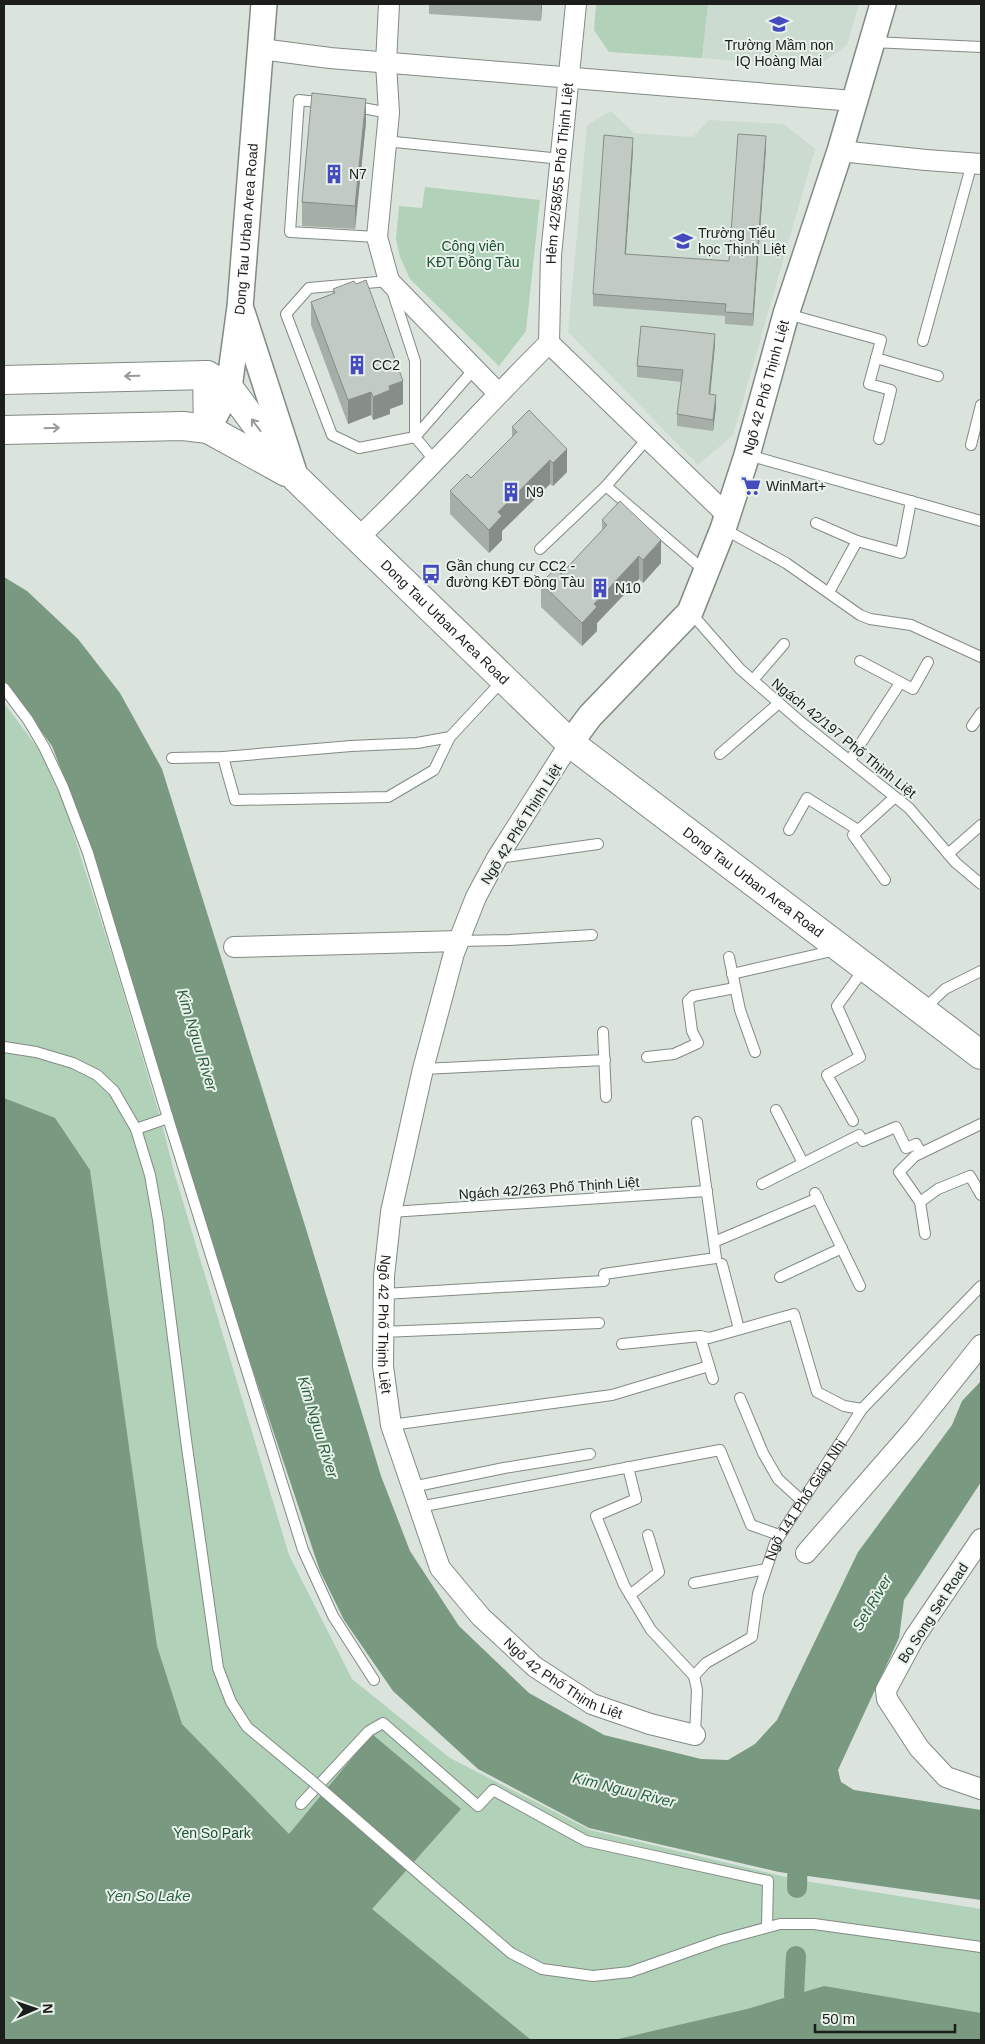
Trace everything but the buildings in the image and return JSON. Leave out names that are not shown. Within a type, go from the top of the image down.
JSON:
[{"type":"main road","points":[[4,380],[218,381]]},
{"type":"main road","points":[[208,429],[218,381]]},
{"type":"main road","points":[[218,381],[296,478]]},
{"type":"main road","points":[[4,430],[183,426],[208,429],[296,478]]},
{"type":"main road","name":"Dong Tau Urban Area Road","points":[[296,478],[570,743],[981,1054]]},
{"type":"street","name":"Dong Tau Urban Area Road","points":[[264,4],[240,307],[296,478]]},
{"type":"street","points":[[389,4],[386,63],[389,112],[377,237],[389,281],[498,393]]},
{"type":"street","name":"Hẻm 42/58/55 Phố Thịnh Liệt","points":[[548,342],[551,255],[576,4]]},
{"type":"street","name":"Ngõ 42 Phố Thịnh Liệt","points":[[695,1735],[650,1724],[592,1704],[535,1667],[481,1617],[440,1568],[391,1425],[383,1366],[382,1332],[391,1212],[423,1069],[454,953],[476,897],[497,858],[570,743],[590,716],[690,612],[725,522],[747,455],[786,314],[840,151],[883,4]]},
{"type":"street","points":[[261,49],[386,63],[854,101]]},
{"type":"street","points":[[840,151],[976,164]]},
{"type":"street","points":[[218,381],[221,363],[232,338],[240,307]]},
{"type":"street","points":[[357,538],[401,497],[548,342],[648,438],[725,522]]},
{"type":"street","points":[[234,947],[459,941]]},
{"type":"street","name":"Ngõ 141 Phố Giáp Nhị","points":[[806,1553],[914,1429],[981,1345]]},
{"type":"street","name":"Bo Song Set Road","points":[[981,1538],[914,1638],[886,1690],[887,1699],[918,1748],[946,1777],[981,1789]]},
{"type":"lane","points":[[871,42],[981,47]]},
{"type":"lane","points":[[377,237],[290,232],[299,100],[389,112]]},
{"type":"lane","points":[[385,141],[561,159]]},
{"type":"lane","points":[[923,341],[976,164]]},
{"type":"lane","points":[[436,461],[415,437],[415,362],[389,281],[309,288],[286,314],[332,434],[359,448],[415,437],[475,368]]},
{"type":"lane","points":[[786,314],[880,340],[869,384],[891,390],[879,439]]},
{"type":"lane","points":[[876,358],[938,376]]},
{"type":"lane","points":[[971,445],[981,405]]},
{"type":"lane","points":[[540,549],[606,486],[648,438]]},
{"type":"lane","points":[[747,455],[981,521]]},
{"type":"lane","points":[[606,486],[705,572]]},
{"type":"lane","points":[[816,523],[858,541],[901,553],[911,501]]},
{"type":"lane","points":[[725,522],[829,592],[848,608],[865,617],[911,625],[981,657]]},
{"type":"lane","points":[[829,592],[858,541]]},
{"type":"lane","name":"Ngách 42/197 Phố Thịnh Liệt","points":[[690,612],[740,669],[779,704],[909,808],[948,854],[981,884]]},
{"type":"lane","points":[[753,680],[784,644]]},
{"type":"lane","points":[[860,661],[913,690],[928,662]]},
{"type":"lane","points":[[223,757],[235,800],[388,797],[434,770],[450,736],[503,680]]},
{"type":"lane","points":[[850,760],[900,683]]},
{"type":"lane","points":[[4,688],[28,720],[44,747],[66,796],[90,862],[303,1550],[333,1616],[374,1680]]},
{"type":"lane","points":[[720,754],[779,704]]},
{"type":"lane","points":[[972,726],[981,713]]},
{"type":"lane","points":[[172,758],[223,757],[351,746],[417,744],[450,736]]},
{"type":"lane","points":[[884,880],[852,835],[895,797]]},
{"type":"lane","points":[[788,830],[807,798],[858,830]]},
{"type":"lane","points":[[948,854],[981,825]]},
{"type":"lane","points":[[497,858],[598,844]]},
{"type":"lane","points":[[459,941],[509,940],[592,934]]},
{"type":"lane","points":[[732,974],[840,949]]},
{"type":"lane","points":[[729,957],[740,1010],[755,1052]]},
{"type":"lane","points":[[853,1121],[828,1075],[860,1056],[837,1006],[865,968]]},
{"type":"lane","points":[[923,1010],[945,989],[981,972]]},
{"type":"lane","points":[[647,1057],[674,1054],[698,1043],[692,1031],[688,1001],[693,996],[735,988]]},
{"type":"lane","points":[[603,1032],[606,1097]]},
{"type":"lane","points":[[4,1047],[36,1052],[73,1063],[97,1075],[114,1091],[136,1129],[150,1174],[158,1220],[218,1668],[231,1702],[247,1727],[511,1953],[542,1969],[593,1976],[630,1972],[721,1940],[780,1924],[814,1924],[981,1947]]},
{"type":"lane","points":[[423,1069],[605,1060]]},
{"type":"lane","points":[[776,1110],[803,1163]]},
{"type":"lane","points":[[136,1129],[168,1118]]},
{"type":"lane","points":[[697,1122],[714,1242],[739,1329]]},
{"type":"lane","points":[[925,1234],[920,1202],[899,1172],[918,1155],[981,1124]]},
{"type":"lane","points":[[762,1184],[859,1135],[863,1141],[896,1127],[906,1148],[916,1144],[918,1155]]},
{"type":"lane","points":[[920,1202],[938,1189],[970,1176],[981,1195]]},
{"type":"lane","name":"Ngách 42/263 Phố Thịnh Liệt","points":[[391,1212],[708,1191]]},
{"type":"lane","points":[[714,1242],[817,1196],[860,1286]]},
{"type":"lane","points":[[780,1276],[842,1248]]},
{"type":"lane","points":[[384,1294],[604,1278],[719,1261]]},
{"type":"lane","name":"Ngõ 141 Phố Giáp Nhị","points":[[694,1676],[706,1663],[752,1637],[758,1594],[779,1536],[862,1409],[981,1286]]},
{"type":"lane","points":[[622,1344],[700,1336],[709,1338],[794,1314],[816,1392],[844,1406],[862,1409]]},
{"type":"lane","points":[[382,1332],[599,1323]]},
{"type":"lane","points":[[700,1336],[713,1378]]},
{"type":"lane","points":[[391,1425],[612,1395],[709,1366]]},
{"type":"lane","points":[[740,1398],[763,1453],[778,1479],[802,1501]]},
{"type":"lane","points":[[419,1507],[681,1456],[687,1458],[720,1450],[751,1525],[779,1536]]},
{"type":"lane","points":[[412,1487],[504,1468],[590,1454]]},
{"type":"lane","points":[[628,1467],[636,1499],[596,1516],[624,1585],[651,1630],[694,1676],[697,1690],[695,1735]]},
{"type":"lane","points":[[630,1595],[659,1572],[648,1535]]},
{"type":"lane","points":[[694,1583],[766,1569]]},
{"type":"lane","points":[[301,1804],[369,1731],[384,1723],[478,1806],[493,1790],[586,1841],[768,1881],[767,1927]]},
{"type":"shaded area","name":"Trường Mầm non IQ Hoàng Mai","points":[[708,4],[859,4],[847,45],[816,67],[702,58]]},
{"type":"shaded area","name":"Trường Tiểu học Thịnh Liệt","points":[[611,111],[634,133],[693,137],[709,120],[784,124],[815,149],[733,435],[698,465],[568,332],[587,125]]},
{"type":"green space","points":[[596,4],[708,4],[702,58],[609,52],[594,30]]},
{"type":"green space","name":"Công viên KĐT Đồng Tàu","points":[[425,187],[540,200],[526,331],[499,366],[410,279],[400,257],[396,239],[399,206],[422,208]]},
{"type":"green space","name":"Yen So Park","points":[[4,703],[40,751],[64,804],[116,968],[161,1120],[174,1172],[289,1555],[352,1679],[450,1758],[590,1830],[798,1880],[981,1909],[981,2040],[4,2040]]},
{"type":"water","points":[[4,577],[27,591],[78,639],[120,693],[162,769],[307,1232],[381,1476],[410,1551],[459,1626],[529,1693],[604,1735],[701,1759],[728,1760],[755,1744],[777,1720],[858,1552],[952,1425],[962,1401],[981,1381],[981,1482],[904,1600],[899,1638],[838,1770],[841,1782],[854,1790],[981,1810],[981,1900],[779,1872],[589,1828],[478,1769],[393,1691],[344,1620],[320,1571],[223,1281],[93,852],[52,746],[4,680]]},
{"type":"water","name":"Yen So Lake","points":[[4,1098],[55,1118],[90,1170],[157,1646],[182,1724],[289,1834],[372,1734],[461,1809],[372,1909],[531,2040],[4,2040]]},
{"type":"water","points":[[824,1986],[981,2013],[981,2040],[614,2040],[747,2009]]},
{"type":"waterway","points":[[797,1888],[798,1848]]},
{"type":"waterway","points":[[794,1995],[796,1956]]},
{"type":"place","name":"Trường Mầm non IQ Hoàng Mai","points":[[779,24]]},
{"type":"place","name":"N7","points":[[334,174]]},
{"type":"place","name":"Trường Tiểu học Thịnh Liệt","points":[[683,241]]},
{"type":"place","name":"CC2","points":[[357,365]]},
{"type":"place","name":"WinMart+","points":[[751,486]]},
{"type":"place","name":"N9","points":[[511,492]]},
{"type":"place","name":"Gần chung cư CC2 - đường KĐT Đồng Tàu","points":[[431,574]]},
{"type":"place","name":"N10","points":[[600,588]]},
{"type":"water label","name":"Kim Nguu River","points":[[197,1040]]},
{"type":"water label","name":"Kim Nguu River","points":[[318,1427]]},
{"type":"water label","name":"Set River","points":[[872,1603]]},
{"type":"water label","name":"Kim Nguu River","points":[[624,1790]]}]
